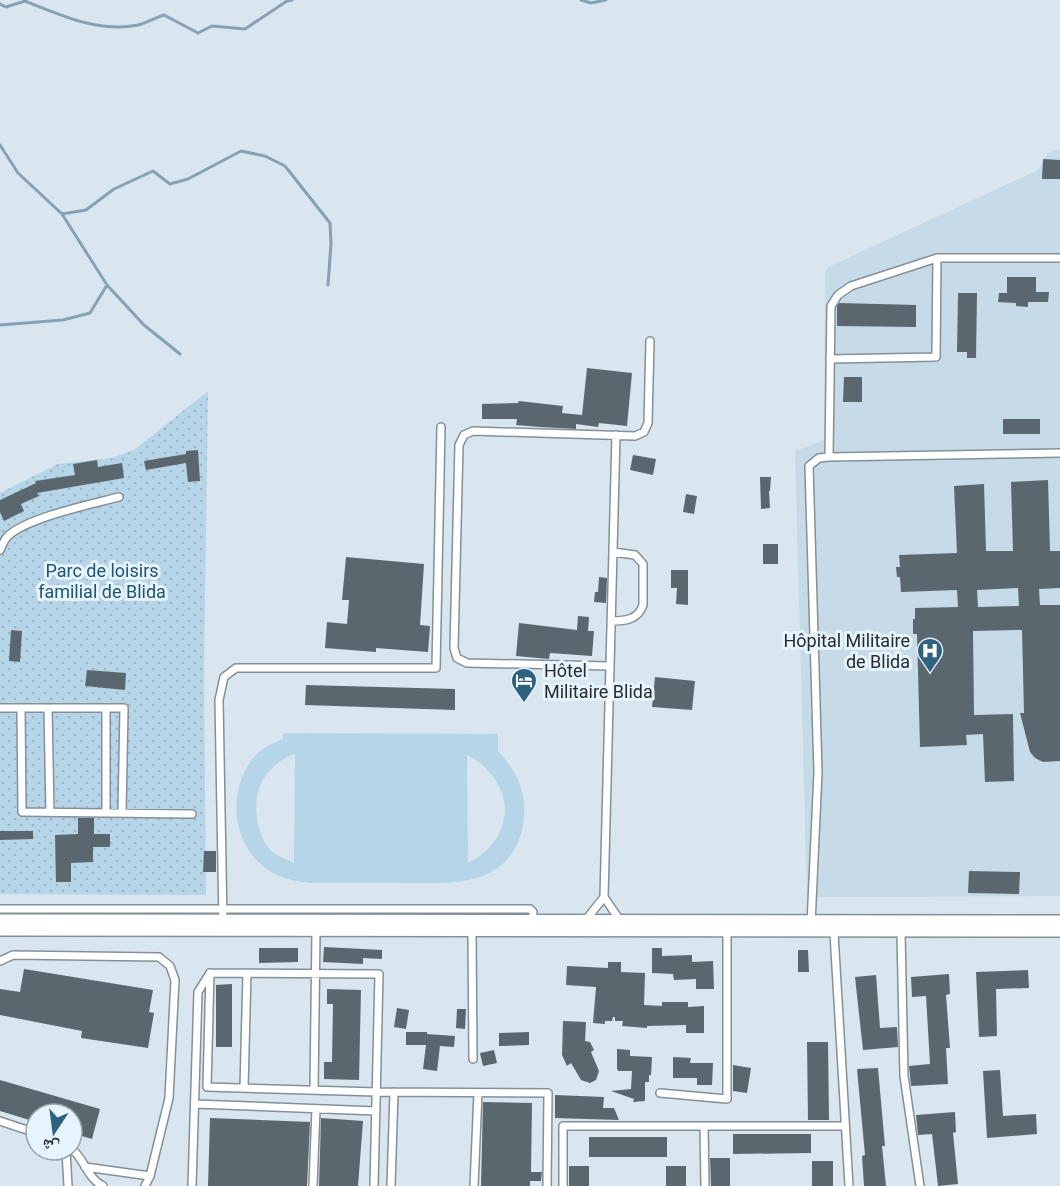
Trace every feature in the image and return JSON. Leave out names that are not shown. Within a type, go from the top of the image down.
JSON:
[{"type":"main road","points":[[0,925],[223,917],[532,925],[1060,926]]},
{"type":"main road","points":[[0,932],[1060,933]]},
{"type":"lane","points":[[830,359],[936,357],[937,258]]},
{"type":"lane","points":[[829,457],[831,306],[838,295],[851,286],[937,258],[1060,258]]},
{"type":"lane","points":[[609,666],[462,661],[457,658],[454,648],[454,606],[459,445],[464,435],[473,431],[635,436],[646,429],[650,341]]},
{"type":"lane","points":[[0,909],[223,917],[219,700],[224,677],[236,668],[436,668],[441,427]]},
{"type":"lane","points":[[616,435],[604,897],[623,925]]},
{"type":"lane","points":[[811,926],[818,772],[809,466],[819,458],[829,457],[1060,453]]},
{"type":"lane","points":[[0,550],[3,539],[24,527],[66,510],[118,497]]},
{"type":"lane","points":[[611,621],[634,617],[641,611],[643,605],[643,564],[635,555],[612,552]]},
{"type":"lane","points":[[0,708],[124,708],[122,812]]},
{"type":"lane","points":[[21,708],[22,812],[192,814]]},
{"type":"lane","points":[[48,708],[50,812]]},
{"type":"lane","points":[[106,708],[106,812]]},
{"type":"lane","points":[[582,925],[604,897]]},
{"type":"lane","points":[[314,1090],[316,932]]},
{"type":"lane","points":[[472,932],[473,1059]]},
{"type":"lane","points":[[660,1093],[727,1099],[727,932]]},
{"type":"lane","points":[[834,933],[849,1186]]},
{"type":"lane","points":[[902,933],[904,1076],[920,1186]]},
{"type":"lane","points":[[0,961],[13,955],[159,957],[170,966],[175,980],[169,1098],[150,1176],[145,1186]]},
{"type":"lane","points":[[244,1088],[247,973]]},
{"type":"lane","points":[[210,974],[380,974],[374,1186]]},
{"type":"lane","points":[[210,974],[207,1087],[548,1094],[547,1186]]},
{"type":"lane","points":[[192,1186],[198,992],[210,974]]},
{"type":"lane","points":[[391,1186],[394,1092]]},
{"type":"lane","points":[[474,1186],[478,1093]]},
{"type":"lane","points":[[195,1104],[376,1111]]},
{"type":"lane","points":[[313,1186],[316,1109]]},
{"type":"lane","points":[[0,1121],[24,1129]]},
{"type":"lane","points":[[563,1186],[563,1126],[845,1125]]},
{"type":"lane","points":[[704,1126],[705,1186]]},
{"type":"lane","points":[[67,1162],[68,1186]]},
{"type":"lane","points":[[82,1162],[89,1175],[96,1183],[103,1186]]},
{"type":"lane","points":[[85,1167],[150,1176]]},
{"type":"shaded area","name":"Hôpital Militaire de Blida","points":[[1060,149],[1060,896],[807,897],[795,451],[824,440],[825,274],[828,267],[1038,170],[1048,153]]},
{"type":"green space","name":"Parc de loisirs familial de Blida","points":[[208,391],[204,669],[206,895],[0,894],[0,493],[58,464],[112,458],[134,450]]},
{"type":"green space","points":[[283,733],[498,734],[498,751],[511,767],[523,794],[523,825],[516,846],[505,862],[491,872],[474,879],[456,882],[310,883],[279,876],[257,861],[247,848],[240,833],[237,801],[246,769],[255,756],[264,748],[283,739]],"holes":[[[295,755],[294,863],[277,855],[265,843],[259,828],[256,804],[266,774],[274,766]],[[467,755],[484,767],[498,784],[505,810],[499,834],[491,846],[468,863]]]},
{"type":"building","points":[[1043,159],[1060,160],[1060,179],[1042,179]]},
{"type":"building","points":[[1007,277],[1036,277],[1036,292],[1049,292],[1048,302],[1028,302],[1028,307],[1016,306],[1016,303],[998,302],[999,293],[1007,293]]},
{"type":"building","points":[[958,293],[977,293],[976,358],[967,358],[967,352],[957,352]]},
{"type":"building","points":[[839,303],[916,305],[916,327],[837,326]]},
{"type":"building","points":[[587,368],[632,373],[627,426],[599,423],[598,427],[576,424],[576,429],[516,425],[517,419],[482,419],[482,404],[518,403],[519,401],[563,406],[562,413],[582,415]]},
{"type":"building","points":[[844,377],[862,377],[862,402],[843,402]]},
{"type":"building","points":[[1003,419],[1040,419],[1040,434],[1003,434]]},
{"type":"building","points":[[198,450],[200,481],[188,482],[186,463],[146,470],[144,461]]},
{"type":"building","points":[[633,455],[656,459],[653,475],[630,470]]},
{"type":"building","points":[[97,460],[98,467],[122,463],[124,478],[37,493],[39,496],[21,504],[24,511],[4,521],[0,512],[0,500],[36,483],[35,481],[75,475],[73,464]]},
{"type":"building","points":[[760,477],[771,477],[770,508],[761,509]]},
{"type":"building","points":[[1048,480],[1050,551],[1060,551],[1060,588],[1039,589],[1040,605],[1060,605],[1060,761],[1043,762],[1030,752],[1020,713],[1024,713],[1022,630],[973,631],[974,715],[1013,714],[1014,781],[985,782],[983,734],[966,735],[967,745],[920,747],[917,634],[913,634],[915,608],[958,607],[957,590],[901,592],[900,577],[897,577],[896,567],[900,567],[899,555],[957,553],[954,486],[984,484],[986,551],[1013,551],[1011,482]],"holes":[[[1018,588],[1019,606],[978,607],[977,590]]]},
{"type":"building","points":[[686,494],[697,496],[694,514],[683,512]]},
{"type":"building","points":[[763,544],[778,544],[778,564],[763,564]]},
{"type":"building","points":[[346,557],[424,564],[420,625],[430,626],[428,652],[376,648],[376,652],[325,648],[327,622],[347,624],[349,600],[342,600]]},
{"type":"building","points":[[671,570],[688,570],[688,605],[676,604],[677,588],[671,588]]},
{"type":"building","points":[[599,577],[607,578],[606,603],[594,602],[595,592],[598,592]]},
{"type":"building","points":[[578,616],[589,617],[588,631],[594,631],[592,656],[550,653],[549,659],[516,656],[519,623],[577,630]]},
{"type":"building","points":[[11,630],[22,631],[20,662],[9,661]]},
{"type":"building","points":[[87,670],[126,673],[125,690],[85,686]]},
{"type":"building","points":[[655,677],[695,681],[692,710],[652,707]]},
{"type":"building","points":[[306,685],[455,689],[455,710],[305,705]]},
{"type":"building","points":[[78,818],[94,818],[94,834],[110,834],[110,847],[93,847],[93,862],[71,863],[71,882],[56,882],[55,835],[78,834]]},
{"type":"building","points":[[0,831],[33,831],[33,839],[0,840]]},
{"type":"building","points":[[204,851],[216,851],[216,872],[203,872]]},
{"type":"building","points":[[969,871],[1020,872],[1019,894],[968,893]]},
{"type":"building","points":[[324,947],[382,950],[382,959],[363,958],[363,964],[323,962]]},
{"type":"building","points":[[259,948],[298,948],[298,962],[259,963]]},
{"type":"building","points":[[652,948],[662,948],[662,956],[692,955],[692,962],[713,961],[714,989],[696,989],[696,979],[674,980],[673,974],[652,973]]},
{"type":"building","points":[[798,950],[808,950],[809,972],[798,972]]},
{"type":"building","points":[[608,962],[621,962],[621,972],[645,973],[644,1005],[662,1006],[662,1002],[688,1002],[688,1007],[704,1006],[704,1033],[686,1033],[686,1025],[647,1026],[647,1028],[622,1026],[623,1021],[615,1021],[615,1017],[612,1021],[605,1021],[605,1024],[593,1023],[596,987],[566,985],[567,966],[608,968]]},
{"type":"building","points":[[24,969],[153,990],[149,1012],[154,1013],[148,1048],[81,1038],[82,1031],[0,1015],[0,989],[20,992]]},
{"type":"building","points":[[1028,970],[1029,988],[996,989],[997,1036],[979,1037],[976,972]]},
{"type":"building","points":[[949,974],[950,994],[946,995],[950,1048],[946,1048],[948,1084],[911,1086],[909,1066],[930,1064],[926,996],[912,997],[911,977]]},
{"type":"building","points":[[876,975],[880,1028],[897,1027],[898,1047],[863,1050],[855,977]]},
{"type":"building","points":[[232,984],[232,1047],[216,1047],[216,985]]},
{"type":"building","points":[[327,989],[361,990],[359,1080],[324,1079],[324,1062],[332,1062],[333,1004],[327,1004]]},
{"type":"building","points":[[397,1008],[409,1010],[406,1029],[394,1027]]},
{"type":"building","points":[[457,1009],[466,1009],[465,1029],[456,1028]]},
{"type":"building","points":[[563,1021],[586,1022],[585,1041],[590,1042],[594,1050],[591,1052],[599,1071],[596,1080],[590,1083],[581,1080],[571,1063],[567,1066],[562,1055]]},
{"type":"building","points":[[406,1032],[455,1036],[454,1047],[440,1046],[437,1071],[423,1069],[426,1045],[406,1045]]},
{"type":"building","points":[[529,1032],[529,1045],[499,1046],[499,1033]]},
{"type":"building","points":[[807,1042],[828,1042],[829,1120],[808,1120]]},
{"type":"building","points":[[617,1049],[630,1050],[630,1056],[652,1057],[651,1075],[649,1075],[649,1082],[645,1082],[645,1101],[633,1102],[634,1099],[611,1091],[631,1089],[632,1071],[618,1071]]},
{"type":"building","points":[[494,1050],[497,1063],[483,1066],[480,1053]]},
{"type":"building","points":[[673,1057],[691,1058],[690,1063],[713,1063],[712,1085],[697,1085],[697,1078],[673,1078]]},
{"type":"building","points":[[733,1065],[751,1068],[747,1093],[733,1091]]},
{"type":"building","points":[[878,1068],[886,1186],[864,1186],[862,1156],[865,1155],[857,1069]]},
{"type":"building","points":[[1000,1070],[1003,1116],[1036,1114],[1037,1134],[987,1138],[983,1071]]},
{"type":"building","points":[[0,1080],[76,1102],[24,1102],[24,1118],[0,1111]]},
{"type":"building","points":[[555,1095],[604,1097],[603,1108],[614,1108],[619,1120],[555,1118]]},
{"type":"building","points":[[483,1102],[532,1103],[531,1172],[542,1172],[541,1181],[530,1181],[530,1186],[481,1186]]},
{"type":"building","points":[[84,1104],[100,1109],[92,1139],[84,1137]]},
{"type":"building","points":[[955,1112],[956,1132],[953,1133],[958,1184],[938,1186],[932,1134],[918,1135],[916,1115]]},
{"type":"building","points":[[210,1118],[310,1122],[307,1186],[208,1186]]},
{"type":"building","points":[[321,1118],[363,1121],[358,1186],[319,1186]]},
{"type":"building","points":[[733,1134],[811,1134],[811,1153],[733,1154]]},
{"type":"building","points":[[589,1137],[667,1137],[667,1157],[589,1157]]},
{"type":"building","points":[[710,1158],[730,1158],[730,1186],[711,1186]]},
{"type":"building","points":[[812,1161],[833,1161],[833,1186],[812,1186]]},
{"type":"building","points":[[569,1166],[589,1166],[589,1186],[569,1186]]},
{"type":"building","points":[[666,1166],[686,1166],[686,1186],[666,1186]]},
{"type":"waterway","points":[[0,4],[6,7],[25,1],[80,21],[109,27],[138,25],[164,15],[198,33],[212,26],[245,29],[292,0]]},
{"type":"waterway","points":[[581,0],[591,3],[606,0]]},
{"type":"waterway","points":[[0,145],[18,173],[62,214],[107,285],[144,325],[180,354]]},
{"type":"waterway","points":[[62,214],[86,210],[114,189],[153,171],[170,184],[188,179],[241,151],[265,156],[285,166],[330,223],[328,285]]},
{"type":"waterway","points":[[0,325],[63,320],[90,313],[107,285]]},
{"type":"place","name":"Hôpital Militaire de Blida","points":[[930,674]]},
{"type":"place","name":"Hôtel Militaire Blida","points":[[524,704]]}]
